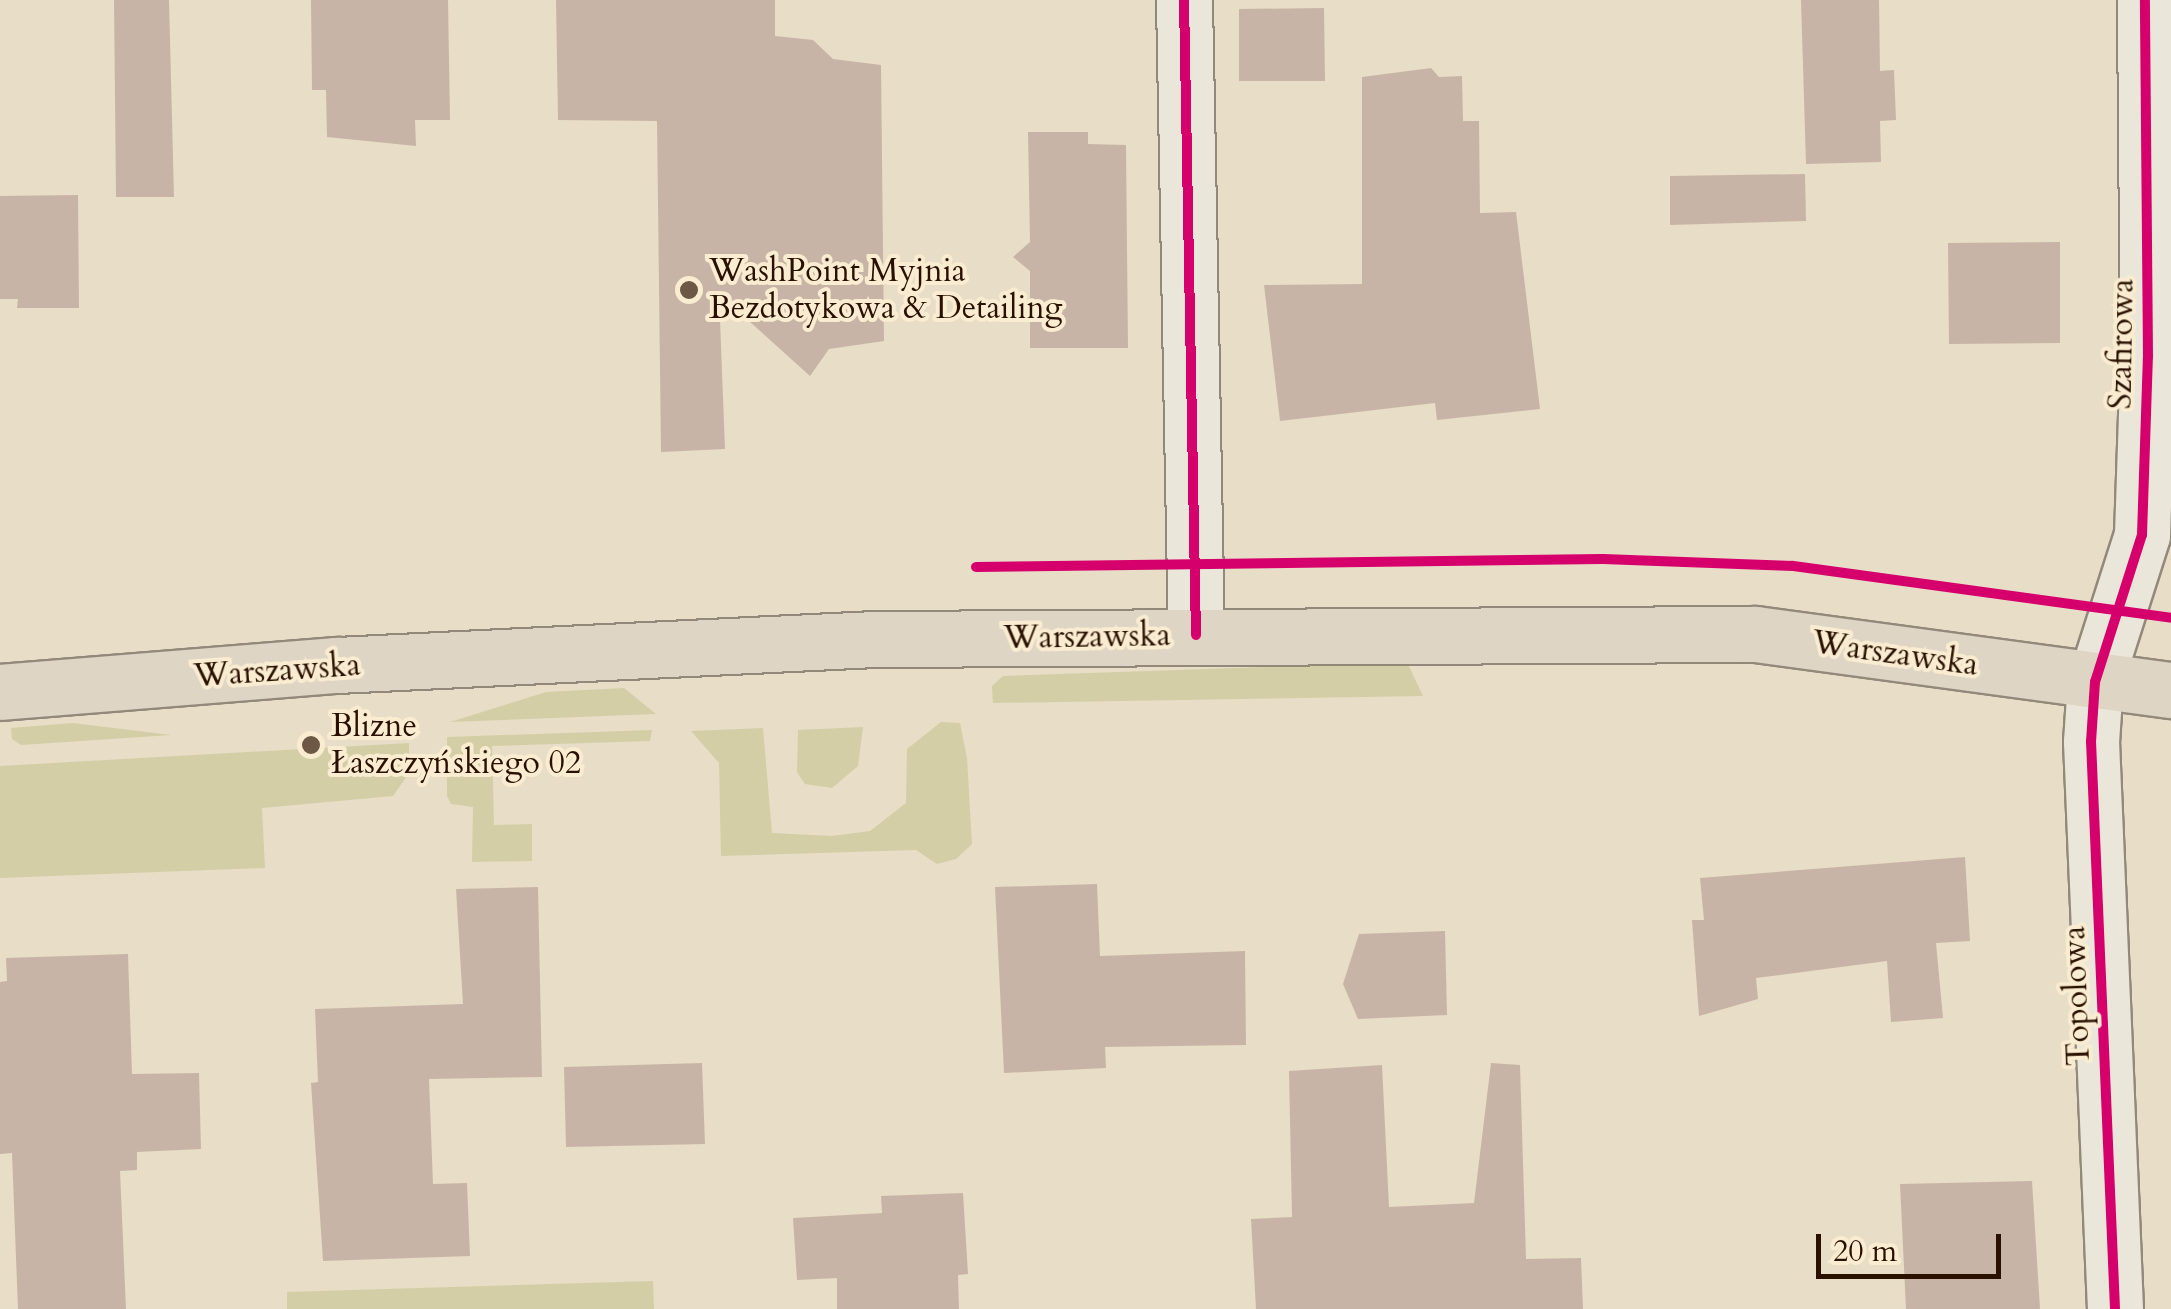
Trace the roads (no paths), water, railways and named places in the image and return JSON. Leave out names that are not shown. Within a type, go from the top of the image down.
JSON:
[{"type":"main road","name":"Warszawska","points":[[0,692],[670,649],[1196,635],[1756,634],[2171,690]]},
{"type":"street","points":[[1184,0],[1196,635]]},
{"type":"street","name":"Szafirowa","points":[[2095,682],[2142,535],[2148,356],[2144,0]]},
{"type":"street","name":"Topolowa","points":[[2095,682],[2091,742],[2115,1309]]},
{"type":"place","name":"WashPoint Myjnia Bezdotykowa & Detailing","points":[[689,290]]},
{"type":"place","name":"Blizne Łaszczyńskiego 02","points":[[311,745]]}]
